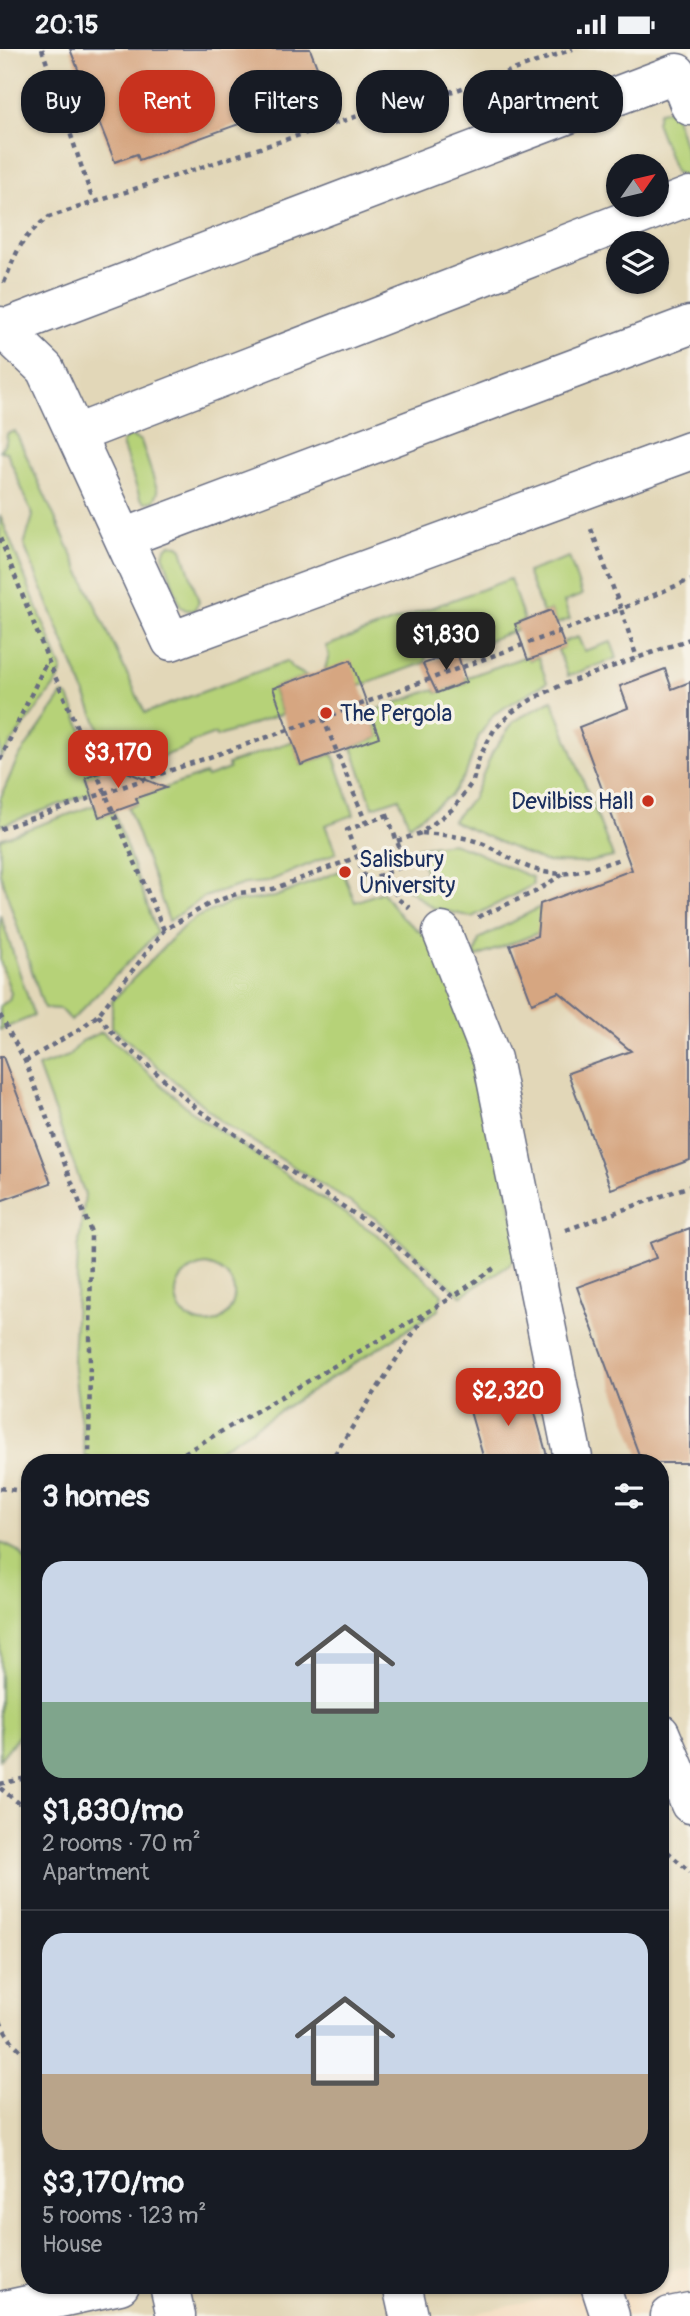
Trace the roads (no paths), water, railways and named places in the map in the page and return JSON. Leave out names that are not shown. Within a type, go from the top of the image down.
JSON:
[{"type":"main road","points":[[690,106],[677,73],[1,316],[45,369],[171,641],[690,451]]},
{"type":"main road","points":[[76,434],[690,196]]},
{"type":"main road","points":[[124,538],[690,325]]},
{"type":"main road","points":[[442,932],[492,1059],[572,1454]]},
{"type":"main road","points":[[669,1754],[690,1804]]},
{"type":"main road","points":[[0,2311],[78,2294]]},
{"type":"main road","points":[[171,2294],[176,2316]]},
{"type":"main road","points":[[404,2294],[409,2316]]},
{"type":"main road","points":[[603,2294],[610,2316]]},
{"type":"main road","points":[[670,2316],[690,2312]]},
{"type":"place","name":"The Pergola","points":[[326,713]]},
{"type":"place","name":"Devilbiss Hall","points":[[648,801]]},
{"type":"place","name":"Salisbury University","points":[[345,872]]}]
